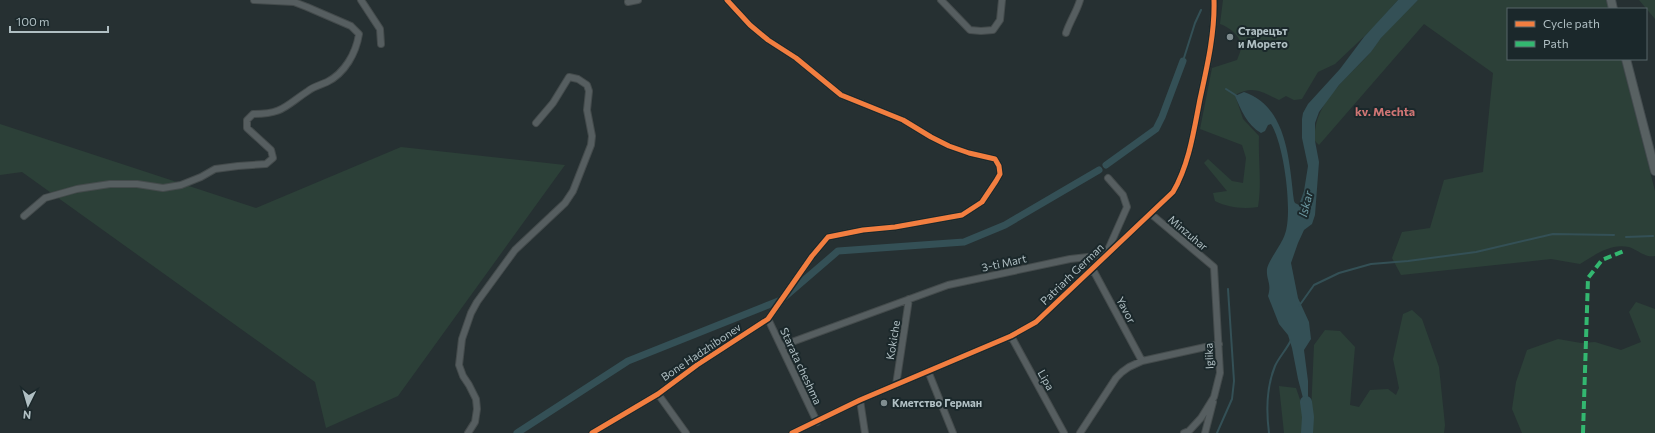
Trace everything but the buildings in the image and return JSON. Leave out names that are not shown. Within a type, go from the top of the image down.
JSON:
[{"type":"main road","points":[[1626,60],[1655,171]]},
{"type":"street","points":[[24,216],[45,198],[77,189],[116,184],[137,184],[163,188],[181,185],[201,177],[215,169],[266,164],[273,158],[271,150],[247,128],[247,120],[253,114],[265,114],[282,110],[309,89],[329,81],[343,69],[352,57],[357,45],[359,34],[351,26],[307,6],[294,2],[254,0]]},
{"type":"street","points":[[301,0],[307,6]]},
{"type":"street","points":[[361,0],[380,30],[381,44]]},
{"type":"street","points":[[628,2],[638,0]]},
{"type":"street","name":"Bone Hadzhibonev","points":[[592,433],[658,394],[697,365],[768,319],[812,256],[828,237],[863,230],[962,215],[982,202],[1000,174],[999,166],[995,160],[949,146],[903,120],[841,95],[801,62],[768,40],[750,25],[727,0]]},
{"type":"street","points":[[941,0],[970,30],[981,32],[993,30],[1000,20],[1002,0]]},
{"type":"street","points":[[1066,33],[1080,0]]},
{"type":"street","name":"Patriarh German","points":[[792,433],[860,400],[1011,336],[1036,322],[1173,192],[1178,183],[1191,143],[1215,17],[1214,0]]},
{"type":"street","points":[[468,433],[475,422],[477,409],[476,399],[463,376],[459,365],[462,339],[477,302],[502,266],[515,250],[565,203],[573,191],[591,145],[592,136],[587,110],[589,91],[587,86],[578,79],[569,77],[553,104],[536,123]]},
{"type":"street","points":[[1105,256],[1127,207],[1123,195],[1108,178]]},
{"type":"street","name":"Minzuhar","points":[[1151,214],[1214,267]]},
{"type":"street","name":"3-ti Mart","points":[[781,346],[948,285],[1070,259],[1105,256]]},
{"type":"street","name":"Iglika","points":[[1184,433],[1201,418],[1214,397],[1220,373],[1214,267]]},
{"type":"street","name":"Yavor","points":[[1092,268],[1142,361]]},
{"type":"street","name":"Kokiche","points":[[896,385],[909,299]]},
{"type":"street","name":"Starata cheshma","points":[[768,319],[817,422]]},
{"type":"street","name":"Lipa","points":[[1011,336],[1064,433]]},
{"type":"street","points":[[1080,433],[1122,372],[1142,361],[1219,344]]},
{"type":"street","points":[[928,371],[953,433]]},
{"type":"street","points":[[658,394],[686,433]]},
{"type":"street","points":[[1205,433],[1214,397]]},
{"type":"street","points":[[860,400],[865,433]]},
{"type":"green space","points":[[1223,0],[1398,0],[1372,29],[1335,64],[1318,72],[1302,99],[1294,100],[1286,96],[1279,100],[1262,92],[1252,90],[1247,90],[1235,95],[1243,119],[1259,136],[1260,189],[1258,207],[1236,207],[1215,201],[1213,193],[1227,191],[1204,163],[1208,159],[1232,181],[1243,183],[1246,158],[1242,145],[1200,129],[1212,68],[1237,60],[1241,48],[1240,41],[1236,35],[1230,29],[1220,24]]},
{"type":"green space","points":[[1418,0],[1606,0],[1609,8],[1507,8],[1507,60],[1621,60],[1655,191],[1655,256],[1648,256],[1629,247],[1622,246],[1609,248],[1580,264],[1551,259],[1401,275],[1392,258],[1402,232],[1430,228],[1444,180],[1483,172],[1493,73],[1424,24],[1319,145],[1315,141],[1316,127],[1319,115],[1325,103],[1333,92],[1370,53],[1378,41]]},
{"type":"green space","points":[[1639,0],[1655,0],[1655,19],[1647,8]]},
{"type":"green space","points":[[0,124],[256,208],[401,147],[565,165],[398,396],[326,428],[315,382],[22,172],[0,175]]},
{"type":"green space","points":[[1636,302],[1655,309],[1655,433],[1522,433],[1512,409],[1516,382],[1527,350],[1558,339],[1581,343],[1595,342],[1621,350],[1641,342],[1629,312]]},
{"type":"green space","points":[[1412,310],[1422,319],[1439,367],[1445,425],[1444,433],[1284,433],[1279,386],[1296,388],[1305,414],[1311,413],[1314,345],[1325,330],[1340,331],[1355,347],[1350,405],[1359,407],[1370,390],[1388,389],[1396,395],[1399,388],[1393,359],[1403,314]]},
{"type":"water","points":[[1398,0],[1418,0],[1381,38],[1371,52],[1339,85],[1319,112],[1315,123],[1315,141],[1319,162],[1315,215],[1312,224],[1304,230],[1291,263],[1298,298],[1309,322],[1311,339],[1304,350],[1308,381],[1308,417],[1288,335],[1279,324],[1268,296],[1269,285],[1267,269],[1285,234],[1287,224],[1288,195],[1280,147],[1271,124],[1268,125],[1265,131],[1261,133],[1256,130],[1245,117],[1235,96],[1244,92],[1259,99],[1270,110],[1278,123],[1288,153],[1294,201],[1299,205],[1304,191],[1308,166],[1302,138],[1303,113],[1308,104],[1340,69],[1364,37]]},
{"type":"waterway","points":[[1183,61],[1195,23],[1201,10]]},
{"type":"waterway","points":[[1106,165],[1156,129],[1183,61]]},
{"type":"waterway","points":[[1226,89],[1237,96]]},
{"type":"waterway","points":[[517,433],[628,361],[781,300],[838,251],[964,242],[1005,225],[1099,170]]},
{"type":"waterway","points":[[1299,306],[1314,285],[1339,273],[1371,264],[1408,261],[1476,252],[1553,234],[1614,235]]},
{"type":"waterway","points":[[1626,237],[1653,236]]},
{"type":"waterway","points":[[1217,433],[1232,399],[1234,381],[1228,289]]},
{"type":"waterway","points":[[1269,433],[1267,407],[1268,391],[1272,374],[1275,366],[1291,340]]},
{"type":"waterway","name":"Iskar","points":[[1306,402],[1308,417],[1307,433]]},
{"type":"marked path","points":[[1583,433],[1588,278],[1602,260],[1624,251]]},
{"type":"cycle path","points":[[592,433],[658,394],[697,365],[768,319],[812,256],[828,237],[863,230],[895,227],[962,215],[982,202],[1000,174],[999,166],[995,159],[969,153],[949,146],[903,120],[841,95],[796,58],[768,40],[750,25],[727,0]]},
{"type":"cycle path","points":[[792,433],[860,400],[1011,336],[1036,322],[1173,192],[1179,182],[1193,135],[1210,50],[1214,0]]},
{"type":"place","name":"Старецът и Морето","points":[[1230,37]]},
{"type":"place","name":"Кметство Герман","points":[[884,403]]},
{"type":"district","name":"kv. Mechta","points":[[1385,112]]}]
